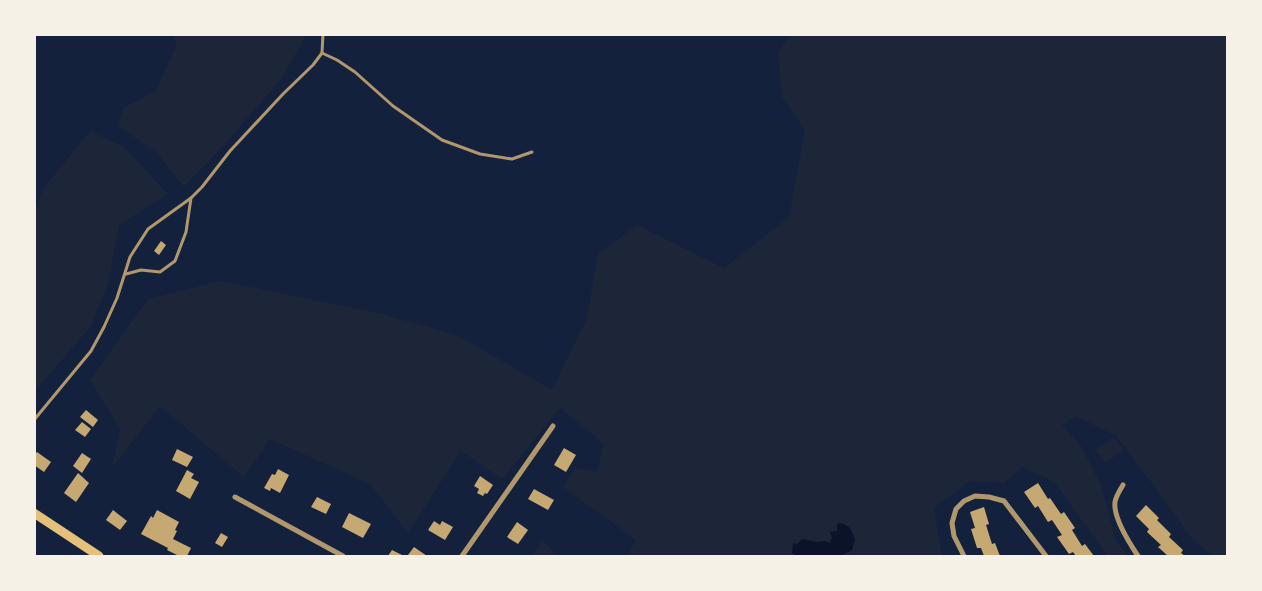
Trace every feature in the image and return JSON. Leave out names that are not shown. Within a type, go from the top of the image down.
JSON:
[{"type":"main road","points":[[34,513],[98,556]]},
{"type":"street","points":[[462,556],[553,426]]},
{"type":"street","points":[[1123,485],[1114,504],[1116,514],[1138,556]]},
{"type":"street","points":[[964,556],[954,536],[952,523],[956,509],[964,501],[975,496],[989,496],[1004,501],[1046,556]]},
{"type":"street","points":[[235,497],[343,556]]},
{"type":"lane","points":[[34,420],[91,351],[117,298],[130,257],[148,229],[191,198],[230,151],[313,65],[322,52],[323,34]]},
{"type":"lane","points":[[322,52],[355,72],[393,106],[442,140],[480,154],[512,159],[532,152]]},
{"type":"lane","points":[[125,274],[141,270],[160,272],[175,261],[186,232],[191,198]]},
{"type":"shaded area","points":[[171,35],[306,35],[282,78],[184,187],[157,153],[118,126],[123,108],[156,91],[177,43]]},
{"type":"shaded area","points":[[790,35],[1227,35],[1227,556],[1212,556],[1192,539],[1116,436],[1076,416],[1062,425],[1080,444],[1102,487],[1116,541],[1128,556],[1108,556],[1054,482],[1022,467],[1004,483],[970,481],[934,508],[942,556],[627,556],[636,540],[563,487],[575,468],[597,472],[604,444],[560,408],[502,479],[461,451],[408,533],[370,484],[270,439],[244,477],[160,406],[112,468],[120,429],[90,380],[148,299],[221,281],[382,314],[457,335],[552,390],[587,318],[598,254],[637,225],[724,268],[789,217],[805,130],[782,97],[778,52]]},
{"type":"shaded area","points":[[90,131],[124,147],[168,194],[119,225],[108,283],[91,326],[35,391],[35,208],[43,189]]},
{"type":"shaded area","points":[[1114,437],[1124,450],[1105,463],[1096,450]]},
{"type":"shaded area","points":[[842,523],[850,528],[855,539],[852,550],[841,556],[796,556],[792,553],[793,543],[797,544],[802,539],[830,543],[832,537],[830,532],[837,531],[837,524]]},
{"type":"shaded area","points":[[542,540],[558,556],[533,556]]},
{"type":"building","points":[[161,241],[166,245],[159,255],[154,251]]},
{"type":"building","points":[[86,410],[98,420],[93,427],[80,417]]},
{"type":"building","points":[[82,422],[91,429],[85,437],[75,430]]},
{"type":"building","points":[[564,448],[576,455],[566,472],[554,465]]},
{"type":"building","points":[[177,449],[193,457],[187,467],[172,460]]},
{"type":"building","points":[[34,452],[51,462],[44,472],[34,465]]},
{"type":"building","points":[[82,453],[91,459],[82,473],[73,466]]},
{"type":"building","points":[[278,469],[289,475],[280,493],[271,488],[270,491],[264,488],[272,474],[275,475]]},
{"type":"building","points":[[187,470],[194,474],[191,478],[199,482],[190,499],[176,491]]},
{"type":"building","points":[[78,473],[89,483],[76,502],[64,493]]},
{"type":"building","points":[[480,476],[493,485],[483,496],[477,493],[479,489],[474,486]]},
{"type":"building","points":[[1038,483],[1061,514],[1064,512],[1075,528],[1072,530],[1082,546],[1085,544],[1094,556],[1076,556],[1073,552],[1069,554],[1057,537],[1062,535],[1052,520],[1048,522],[1038,506],[1035,508],[1024,492]]},
{"type":"building","points":[[534,489],[554,500],[548,510],[528,499]]},
{"type":"building","points":[[317,497],[331,504],[326,514],[311,507]]},
{"type":"building","points":[[1146,505],[1159,518],[1157,520],[1171,534],[1169,537],[1183,550],[1181,553],[1185,556],[1168,556],[1158,547],[1161,545],[1147,532],[1149,529],[1136,516]]},
{"type":"building","points":[[984,507],[989,524],[986,525],[992,544],[995,543],[1000,556],[984,556],[981,548],[977,548],[971,529],[975,528],[970,512]]},
{"type":"building","points":[[113,510],[127,521],[120,530],[106,520]]},
{"type":"building","points":[[157,510],[179,522],[173,539],[191,548],[187,556],[179,556],[141,534]]},
{"type":"building","points":[[349,513],[371,524],[363,538],[342,527]]},
{"type":"building","points":[[434,521],[440,525],[442,521],[453,527],[445,540],[428,530]]},
{"type":"building","points":[[517,522],[528,530],[518,544],[507,537]]},
{"type":"building","points":[[221,533],[228,537],[222,547],[215,543]]},
{"type":"building","points":[[414,547],[427,556],[408,555]]},
{"type":"building","points":[[392,550],[404,556],[388,556]]}]
